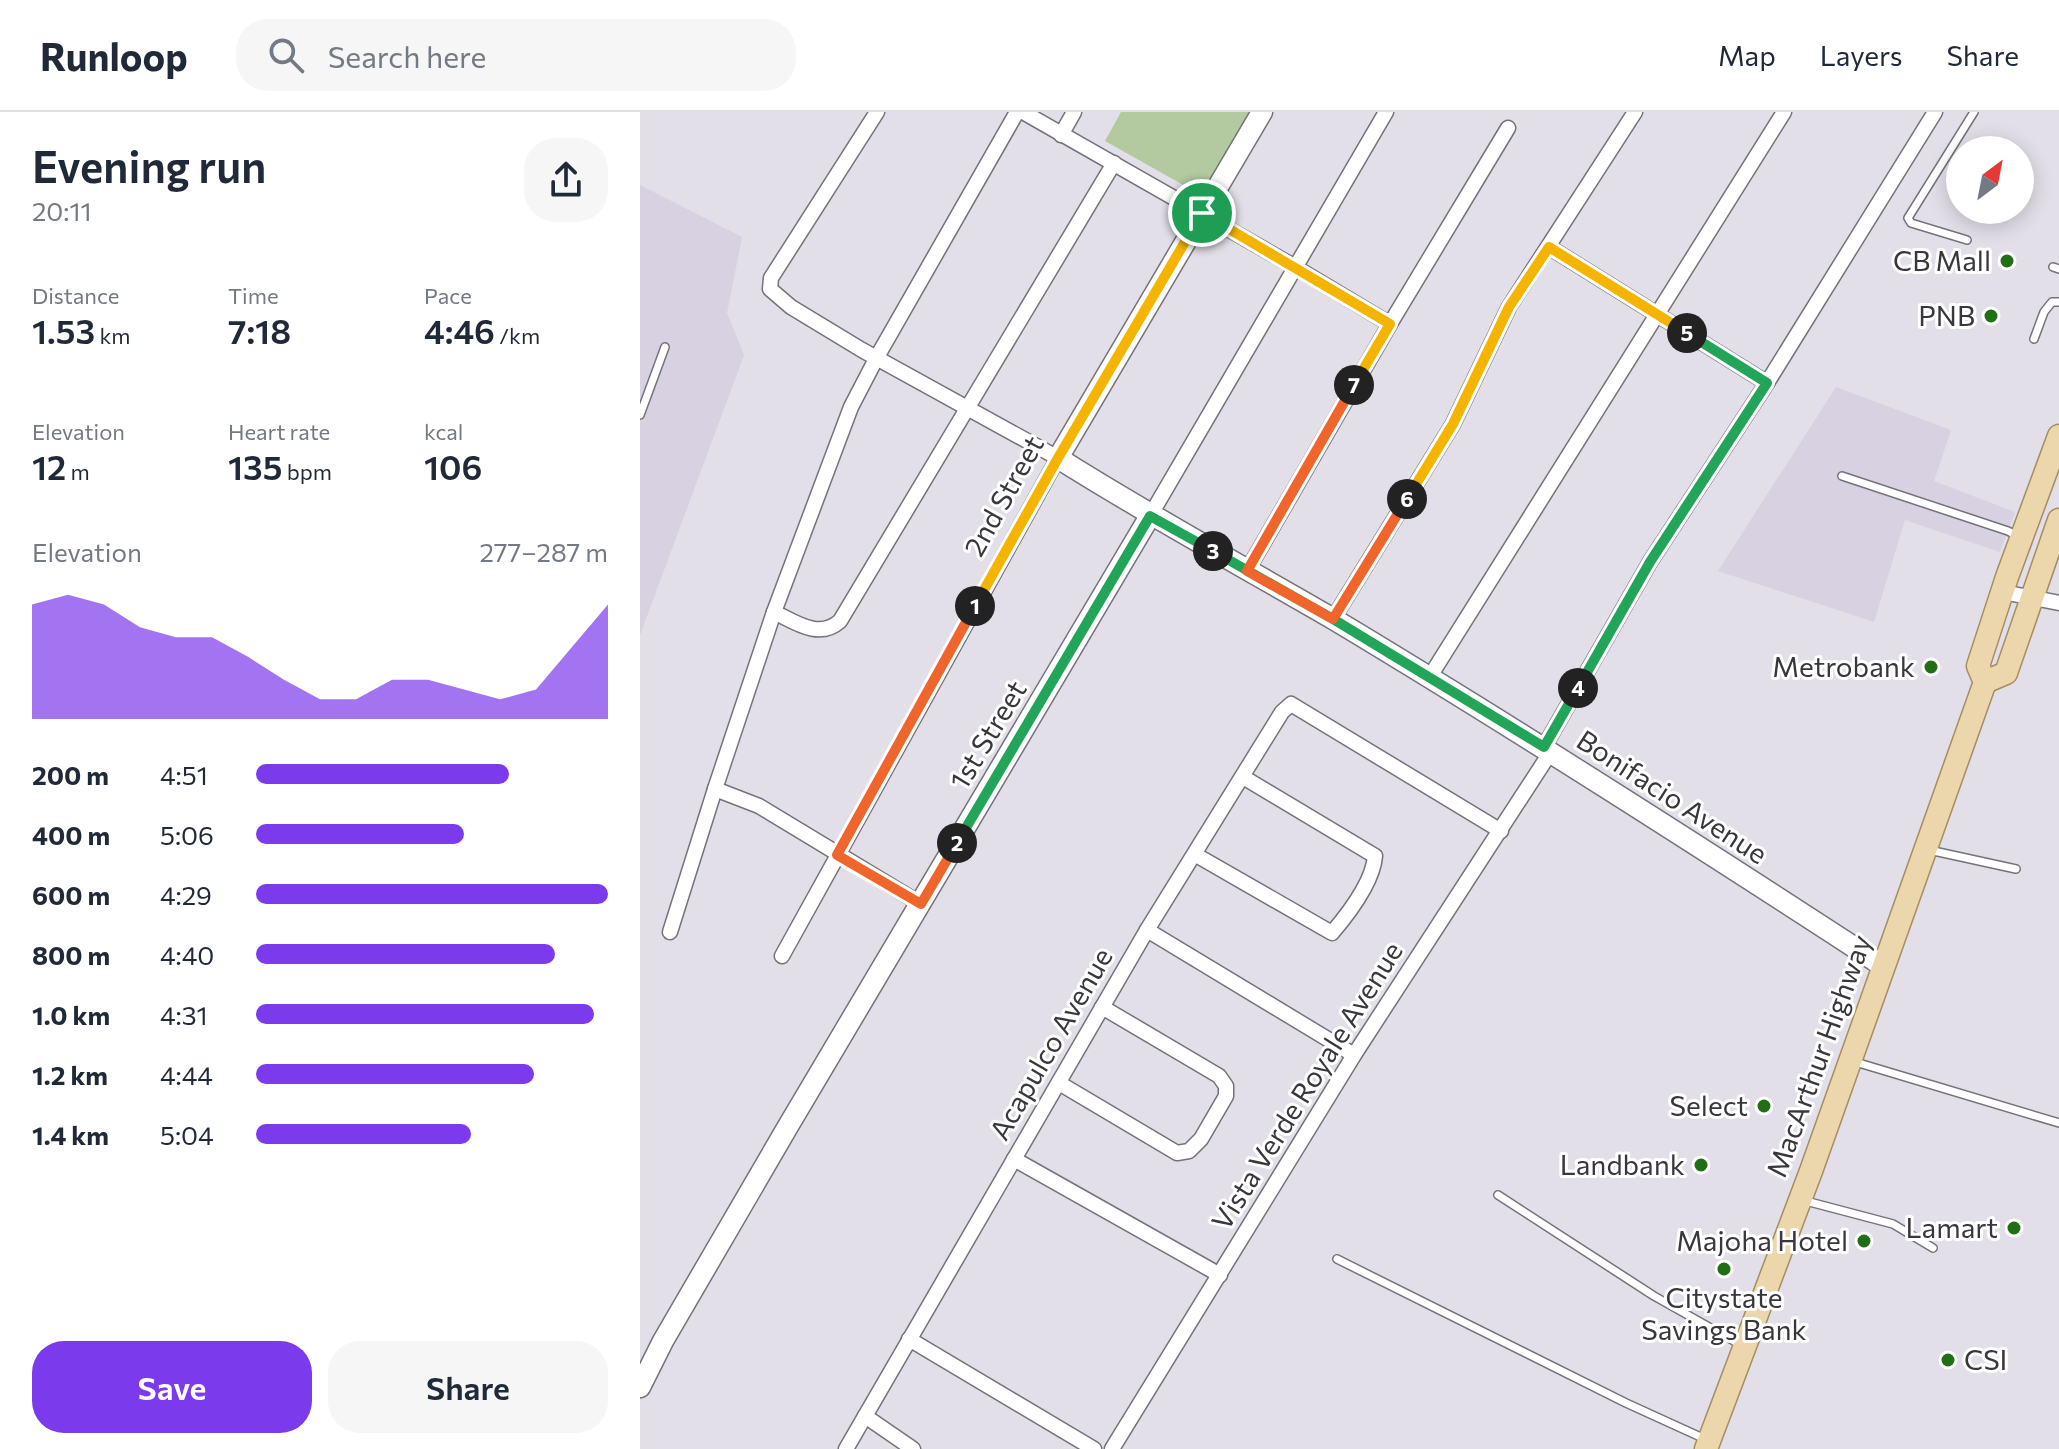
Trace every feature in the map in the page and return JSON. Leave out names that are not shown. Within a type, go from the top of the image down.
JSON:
[{"type":"main road","name":"MacArthur Highway","points":[[1708,1445],[1927,849],[1985,682],[1978,666],[2059,436]]},
{"type":"main road","name":"MacArthur Highway","points":[[1985,682],[2006,673],[2059,520]]},
{"type":"street","points":[[877,112],[769,284],[776,296],[791,307],[1058,458]]},
{"type":"street","points":[[670,932],[774,612],[846,420],[877,357],[1017,112]]},
{"type":"street","points":[[1023,112],[1390,324]]},
{"type":"street","points":[[1061,135],[1074,112]]},
{"type":"street","name":"2nd Street","points":[[782,956],[1058,458],[1262,112]]},
{"type":"street","name":"1st Street","points":[[640,1387],[663,1341],[772,1154],[1386,112]]},
{"type":"street","points":[[1333,619],[1453,424],[1509,307],[1635,112]]},
{"type":"street","points":[[1429,678],[1784,112]]},
{"type":"street","name":"Vista Verde Royale Avenue","points":[[1112,1449],[1354,1055],[1501,831],[1650,562],[1767,383],[1935,112]]},
{"type":"street","points":[[1247,571],[1508,128]]},
{"type":"street","points":[[774,612],[811,630],[822,631],[840,621],[1114,163]]},
{"type":"street","points":[[1549,247],[1767,383]]},
{"type":"street","name":"Bonifacio Avenue","points":[[1058,458],[1150,516],[1333,619],[1547,750],[1883,966]]},
{"type":"street","points":[[2003,592],[2059,603]]},
{"type":"street","name":"Acapulco Avenue","points":[[846,1449],[1147,930],[1282,712],[1291,704],[1501,831]]},
{"type":"street","points":[[1196,855],[1332,933],[1365,883],[1374,867],[1375,856],[1243,777]]},
{"type":"street","points":[[715,789],[759,806],[921,904]]},
{"type":"street","points":[[1147,930],[1354,1055]]},
{"type":"street","points":[[1059,1083],[1177,1153],[1189,1151],[1201,1139],[1226,1096],[1226,1086],[1219,1076],[1102,1007]]},
{"type":"street","points":[[1014,1159],[1220,1275]]},
{"type":"street","points":[[909,1339],[1094,1449]]},
{"type":"street","points":[[865,1416],[913,1449]]},
{"type":"lane","points":[[1967,240],[1911,223],[1908,218],[1974,112]]},
{"type":"lane","points":[[2034,339],[2044,312],[2052,302],[2059,302]]},
{"type":"lane","points":[[640,415],[665,347]]},
{"type":"lane","points":[[1842,476],[2008,531],[2021,539]]},
{"type":"lane","points":[[1927,849],[2016,869]]},
{"type":"lane","points":[[1850,1060],[2059,1123]]},
{"type":"lane","points":[[1498,1195],[1654,1296],[1744,1347]]},
{"type":"lane","points":[[1800,1199],[1893,1224],[1933,1248]]},
{"type":"lane","points":[[1337,1259],[1708,1445]]},
{"type":"shaded area","points":[[640,185],[742,237],[727,313],[744,355],[640,635]]},
{"type":"shaded area","points":[[1836,387],[1951,430],[1934,481],[2015,512],[2000,552],[1905,520],[1874,622],[1718,571]]},
{"type":"green space","points":[[1121,112],[1253,112],[1203,196],[1105,141]]},
{"type":"place","name":"CB Mall","points":[[2007,261]]},
{"type":"place","name":"PNB","points":[[1991,316]]},
{"type":"place","name":"Metrobank","points":[[1931,667]]},
{"type":"place","name":"Select","points":[[1764,1106]]},
{"type":"place","name":"Landbank","points":[[1701,1165]]},
{"type":"place","name":"Lamart","points":[[2014,1228]]},
{"type":"place","name":"Majoha Hotel","points":[[1864,1241]]},
{"type":"place","name":"Citystate Savings Bank","points":[[1724,1269]]},
{"type":"place","name":"CSI","points":[[1948,1360]]},
{"type":"route","points":[[1202,213],[1058,458],[837,855],[921,904],[1150,516],[1247,571],[1333,619],[1544,747],[1650,562],[1767,383],[1549,247],[1509,307],[1453,424],[1333,619],[1247,571],[1390,324],[1202,213]]}]
